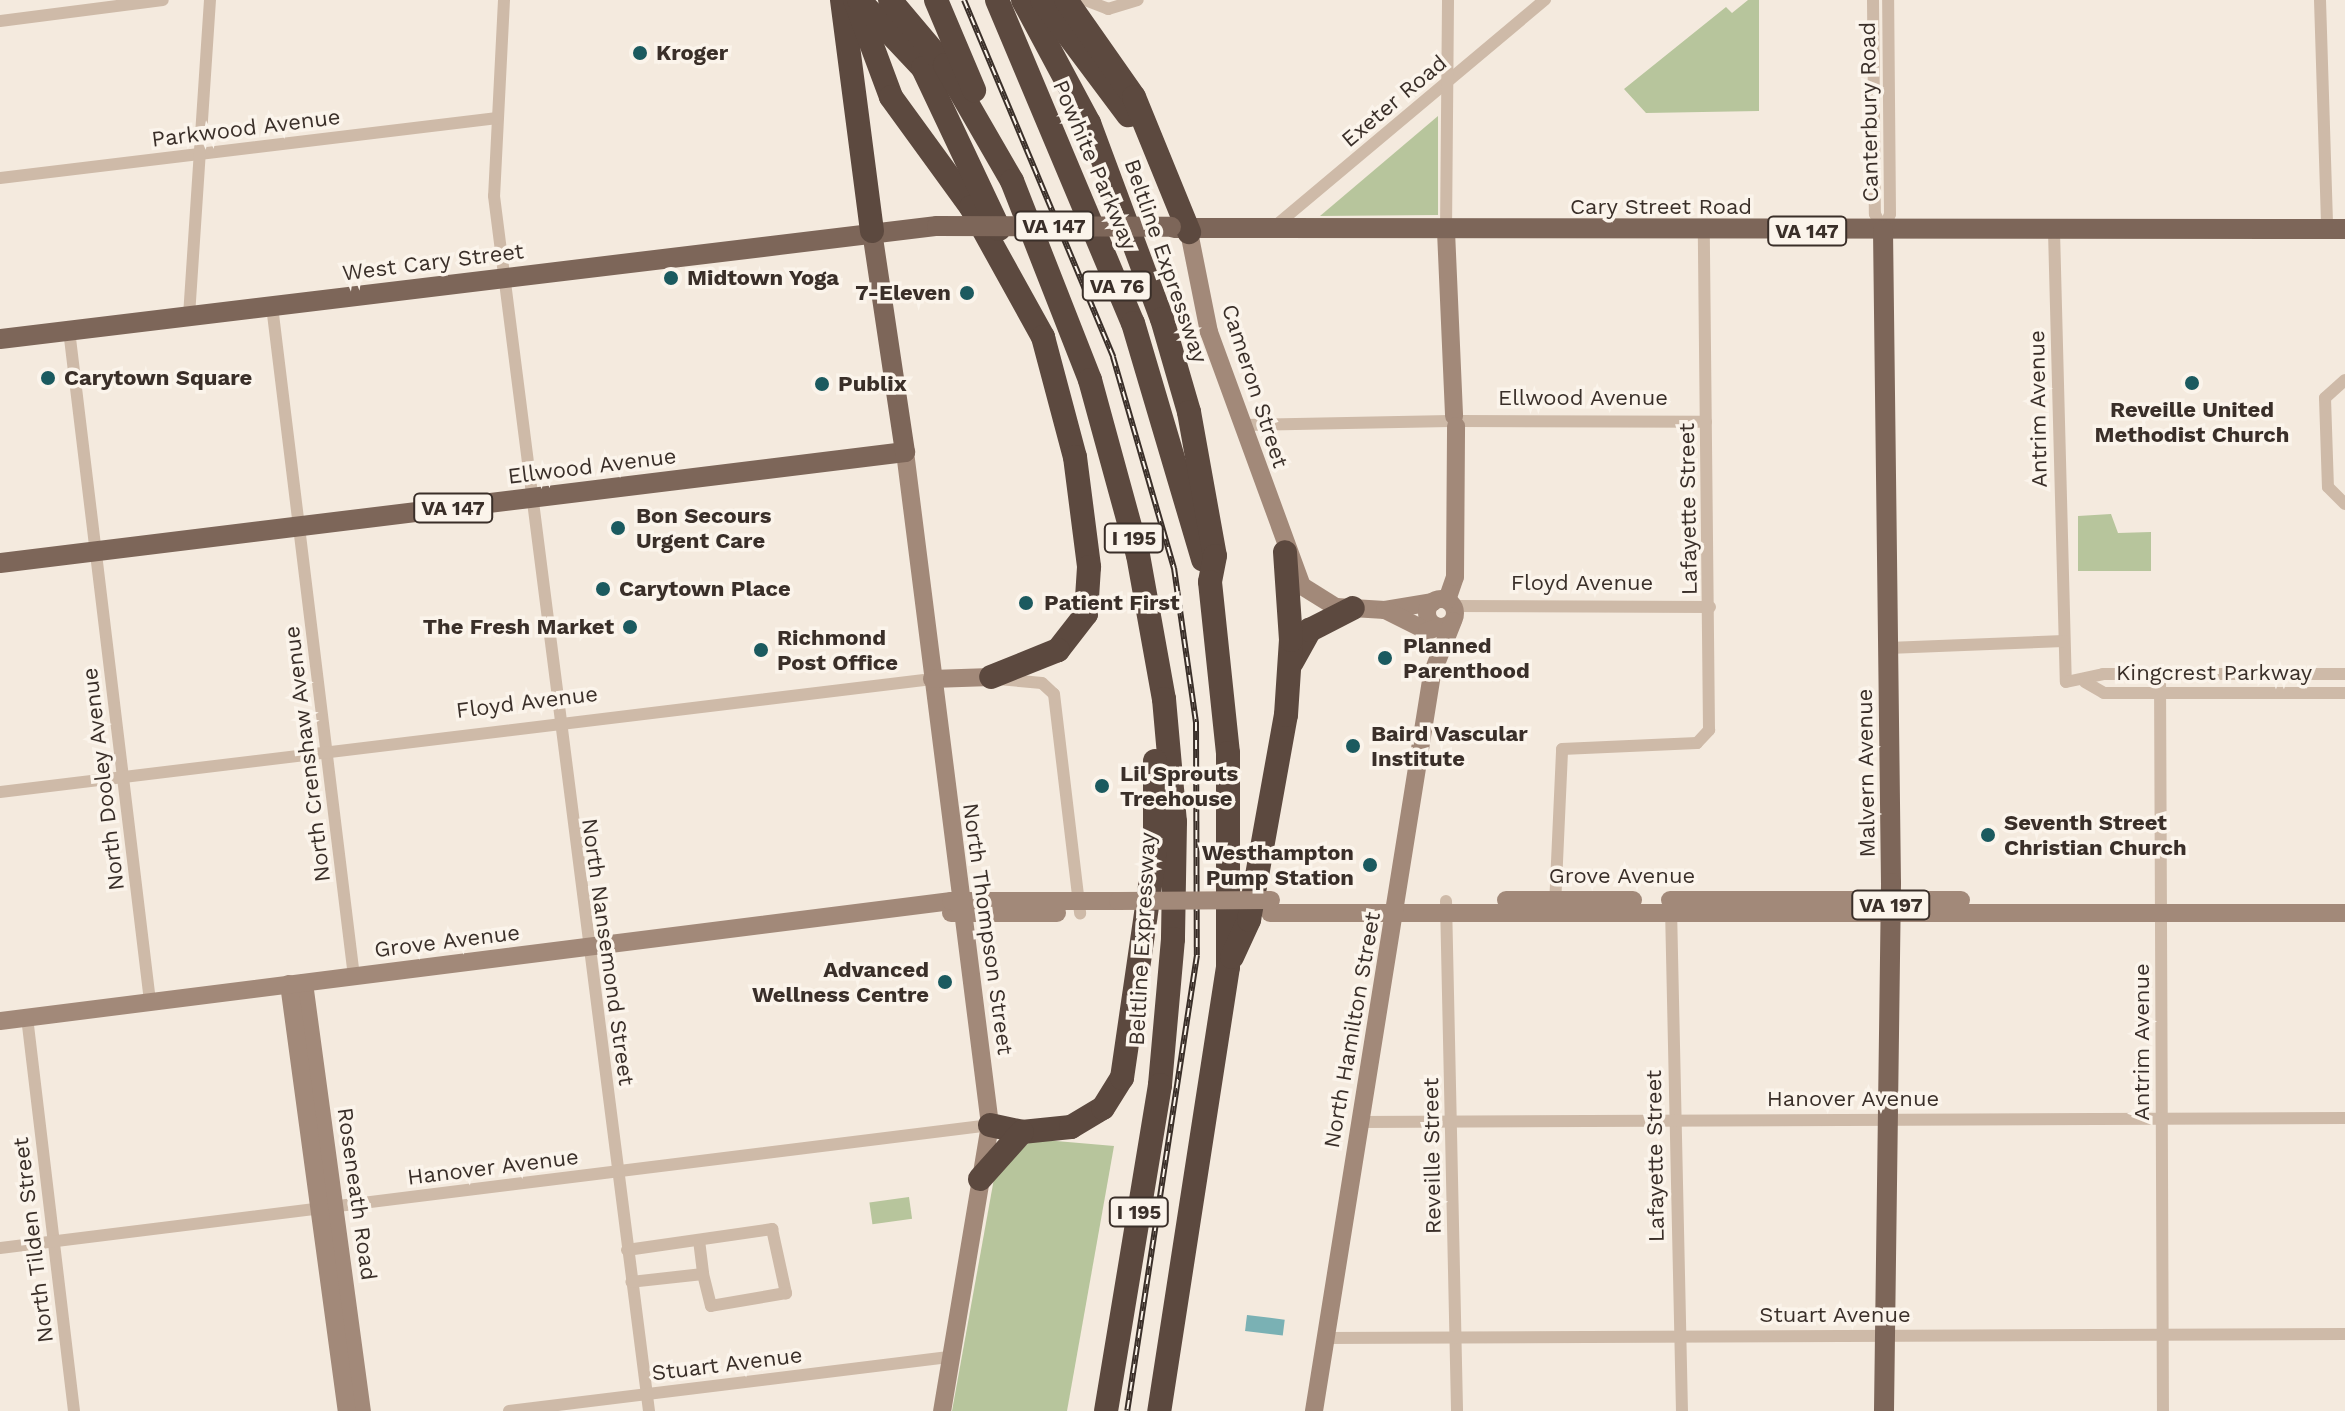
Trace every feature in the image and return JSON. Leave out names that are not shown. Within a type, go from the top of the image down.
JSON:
[{"type":"highway","points":[[842,0],[872,231]]},
{"type":"highway","points":[[857,0],[881,76],[971,207],[1029,310]]},
{"type":"highway","points":[[857,0],[907,47],[936,90],[1029,310],[1075,457],[1089,596],[1079,628],[1058,650],[991,677]]},
{"type":"highway","name":"Beltline Expressway","points":[[890,0],[945,65],[1012,181],[1112,449],[1164,699],[1175,822],[1173,939],[1160,1085],[1106,1411]]},
{"type":"highway","points":[[936,0],[1012,181]]},
{"type":"highway","name":"Powhite Parkway","points":[[997,0],[1133,323],[1210,582]]},
{"type":"highway","points":[[1042,3],[1163,162],[1178,233]]},
{"type":"highway","name":"Beltline Expressway","points":[[1042,3],[1089,123],[1175,363],[1210,515],[1210,582],[1228,753],[1228,967],[1159,1411]]},
{"type":"highway","points":[[1228,967],[1249,920],[1290,668],[1285,552]]},
{"type":"highway","points":[[1290,668],[1310,630],[1353,608]]},
{"type":"highway","points":[[990,1125],[1022,1132],[1053,1131],[1088,1118],[1113,1097],[1127,1064],[1155,852],[1164,699]]},
{"type":"highway","points":[[980,1179],[1022,1132]]},
{"type":"main road","name":"Cary Street Road","points":[[1178,233],[2336,229]]},
{"type":"main road","name":"Malvern Avenue","points":[[1883,230],[1891,907],[1884,1411]]},
{"type":"main road","name":"West Cary Street","points":[[0,339],[872,231],[1178,233]]},
{"type":"main road","points":[[872,231],[905,452]]},
{"type":"main road","name":"North Hamilton Street","points":[[1314,1411],[1398,907],[1440,615],[1455,577],[1455,421],[1446,231]]},
{"type":"main road","name":"Cameron Street","points":[[1178,233],[1285,552]]},
{"type":"main road","name":"Ellwood Avenue","points":[[0,563],[905,452]]},
{"type":"main road","name":"North Thompson Street","points":[[905,452],[990,1125],[942,1411]]},
{"type":"main road","name":"Floyd Avenue","points":[[1285,552],[1313,600],[1353,608],[1440,615]]},
{"type":"main road","name":"Floyd Avenue","points":[[1385,610],[1440,615]]},
{"type":"main road","name":"North Hamilton Street","points":[[1436,658],[1440,615]]},
{"type":"main road","name":"Floyd Avenue","points":[[932,679],[991,677]]},
{"type":"main road","name":"Grove Avenue","points":[[0,1021],[900,909],[2161,906],[2345,900]]},
{"type":"main road","name":"Grove Avenue","points":[[2161,906],[2345,913]]},
{"type":"main road","name":"Roseneath Road","points":[[296,984],[327,1207],[362,1411]]},
{"type":"main road","name":"Roseneath Road","points":[[327,1207],[347,1411]]},
{"type":"street","points":[[0,21],[163,0]]},
{"type":"street","points":[[189,316],[210,0]]},
{"type":"street","name":"North Nansemond Street","points":[[504,0],[494,196],[557,723],[649,1411]]},
{"type":"street","points":[[1085,0],[1117,8],[1138,0]]},
{"type":"street","points":[[1446,231],[1448,0]]},
{"type":"street","name":"Exeter Road","points":[[1268,232],[1545,0]]},
{"type":"street","name":"Canterbury Road","points":[[1873,0],[1875,214],[1883,230]]},
{"type":"street","name":"Canterbury Road","points":[[1883,230],[1890,214],[1888,0]]},
{"type":"street","points":[[2320,0],[2336,229]]},
{"type":"street","name":"Parkwood Avenue","points":[[0,178],[497,118]]},
{"type":"street","name":"Antrim Avenue","points":[[2054,231],[2066,682]]},
{"type":"street","name":"Lafayette Street","points":[[1555,906],[1562,749],[1706,737],[1710,607],[1704,232]]},
{"type":"street","name":"North Crenshaw Avenue","points":[[272,306],[354,977]]},
{"type":"street","name":"North Dooley Avenue","points":[[69,330],[150,1001]]},
{"type":"street","points":[[2345,380],[2325,398],[2328,487],[2345,504]]},
{"type":"street","name":"Ellwood Avenue","points":[[1241,425],[1455,421],[1706,422]]},
{"type":"street","name":"Floyd Avenue","points":[[1440,615],[1710,607]]},
{"type":"street","points":[[1888,648],[2064,641]]},
{"type":"street","name":"Kingcrest Parkway","points":[[2066,682],[2085,682],[2103,674],[2345,674]]},
{"type":"street","name":"Antrim Avenue","points":[[2160,674],[2163,1411]]},
{"type":"street","name":"Floyd Avenue","points":[[991,677],[1042,683],[1054,694],[1080,907]]},
{"type":"street","name":"Floyd Avenue","points":[[0,792],[932,679]]},
{"type":"street","name":"Kingcrest Parkway","points":[[2085,682],[2104,693],[2345,693]]},
{"type":"street","name":"Reveille Street","points":[[1446,906],[1457,1411]]},
{"type":"street","name":"Lafayette Street","points":[[1671,906],[1672,1119],[1682,1411]]},
{"type":"street","name":"North Tilden Street","points":[[27,1017],[74,1411]]},
{"type":"street","name":"Hanover Avenue","points":[[1360,1122],[1451,1119],[2345,1118]]},
{"type":"street","name":"Hanover Avenue","points":[[0,1248],[990,1125]]},
{"type":"street","points":[[627,1250],[699,1240],[776,1230],[786,1296],[711,1306],[699,1240]]},
{"type":"street","points":[[631,1282],[703,1274]]},
{"type":"street","name":"Stuart Avenue","points":[[1325,1338],[2345,1334]]},
{"type":"street","name":"Stuart Avenue","points":[[509,1411],[951,1357]]},
{"type":"green space","points":[[1748,0],[1759,0],[1759,111],[1646,113],[1624,89],[1726,7],[1732,13]]},
{"type":"green space","points":[[1438,116],[1438,215],[1320,216]]},
{"type":"green space","points":[[2111,514],[2118,533],[2151,532],[2151,571],[2078,571],[2078,516]]},
{"type":"green space","points":[[1033,1139],[1114,1146],[1067,1411],[952,1411],[995,1173]]},
{"type":"green space","points":[[909,1197],[912,1219],[872,1224],[869,1203]]},
{"type":"water","points":[[1247,1315],[1285,1320],[1283,1336],[1245,1331]]},
{"type":"railway","points":[[964,0],[1113,357],[1174,568],[1196,722],[1197,955],[1127,1411]]},
{"type":"place","name":"Kroger","points":[[640,53]]},
{"type":"place","name":"Midtown Yoga","points":[[671,278]]},
{"type":"place","name":"7-Eleven","points":[[967,293]]},
{"type":"place","name":"Carytown Square","points":[[48,378]]},
{"type":"place","name":"Reveille United Methodist Church","points":[[2192,383]]},
{"type":"place","name":"Publix","points":[[822,384]]},
{"type":"place","name":"Bon Secours Urgent Care","points":[[618,528]]},
{"type":"place","name":"Carytown Place","points":[[603,589]]},
{"type":"place","name":"Patient First","points":[[1026,603]]},
{"type":"place","name":"The Fresh Market","points":[[630,627]]},
{"type":"place","name":"Richmond Post Office","points":[[761,650]]},
{"type":"place","name":"Planned Parenthood","points":[[1385,658]]},
{"type":"place","name":"Baird Vascular Institute","points":[[1353,746]]},
{"type":"place","name":"Lil Sprouts Treehouse","points":[[1102,786]]},
{"type":"place","name":"Seventh Street Christian Church","points":[[1988,835]]},
{"type":"place","name":"Westhampton Pump Station","points":[[1370,865]]},
{"type":"place","name":"Advanced Wellness Centre","points":[[945,982]]}]
